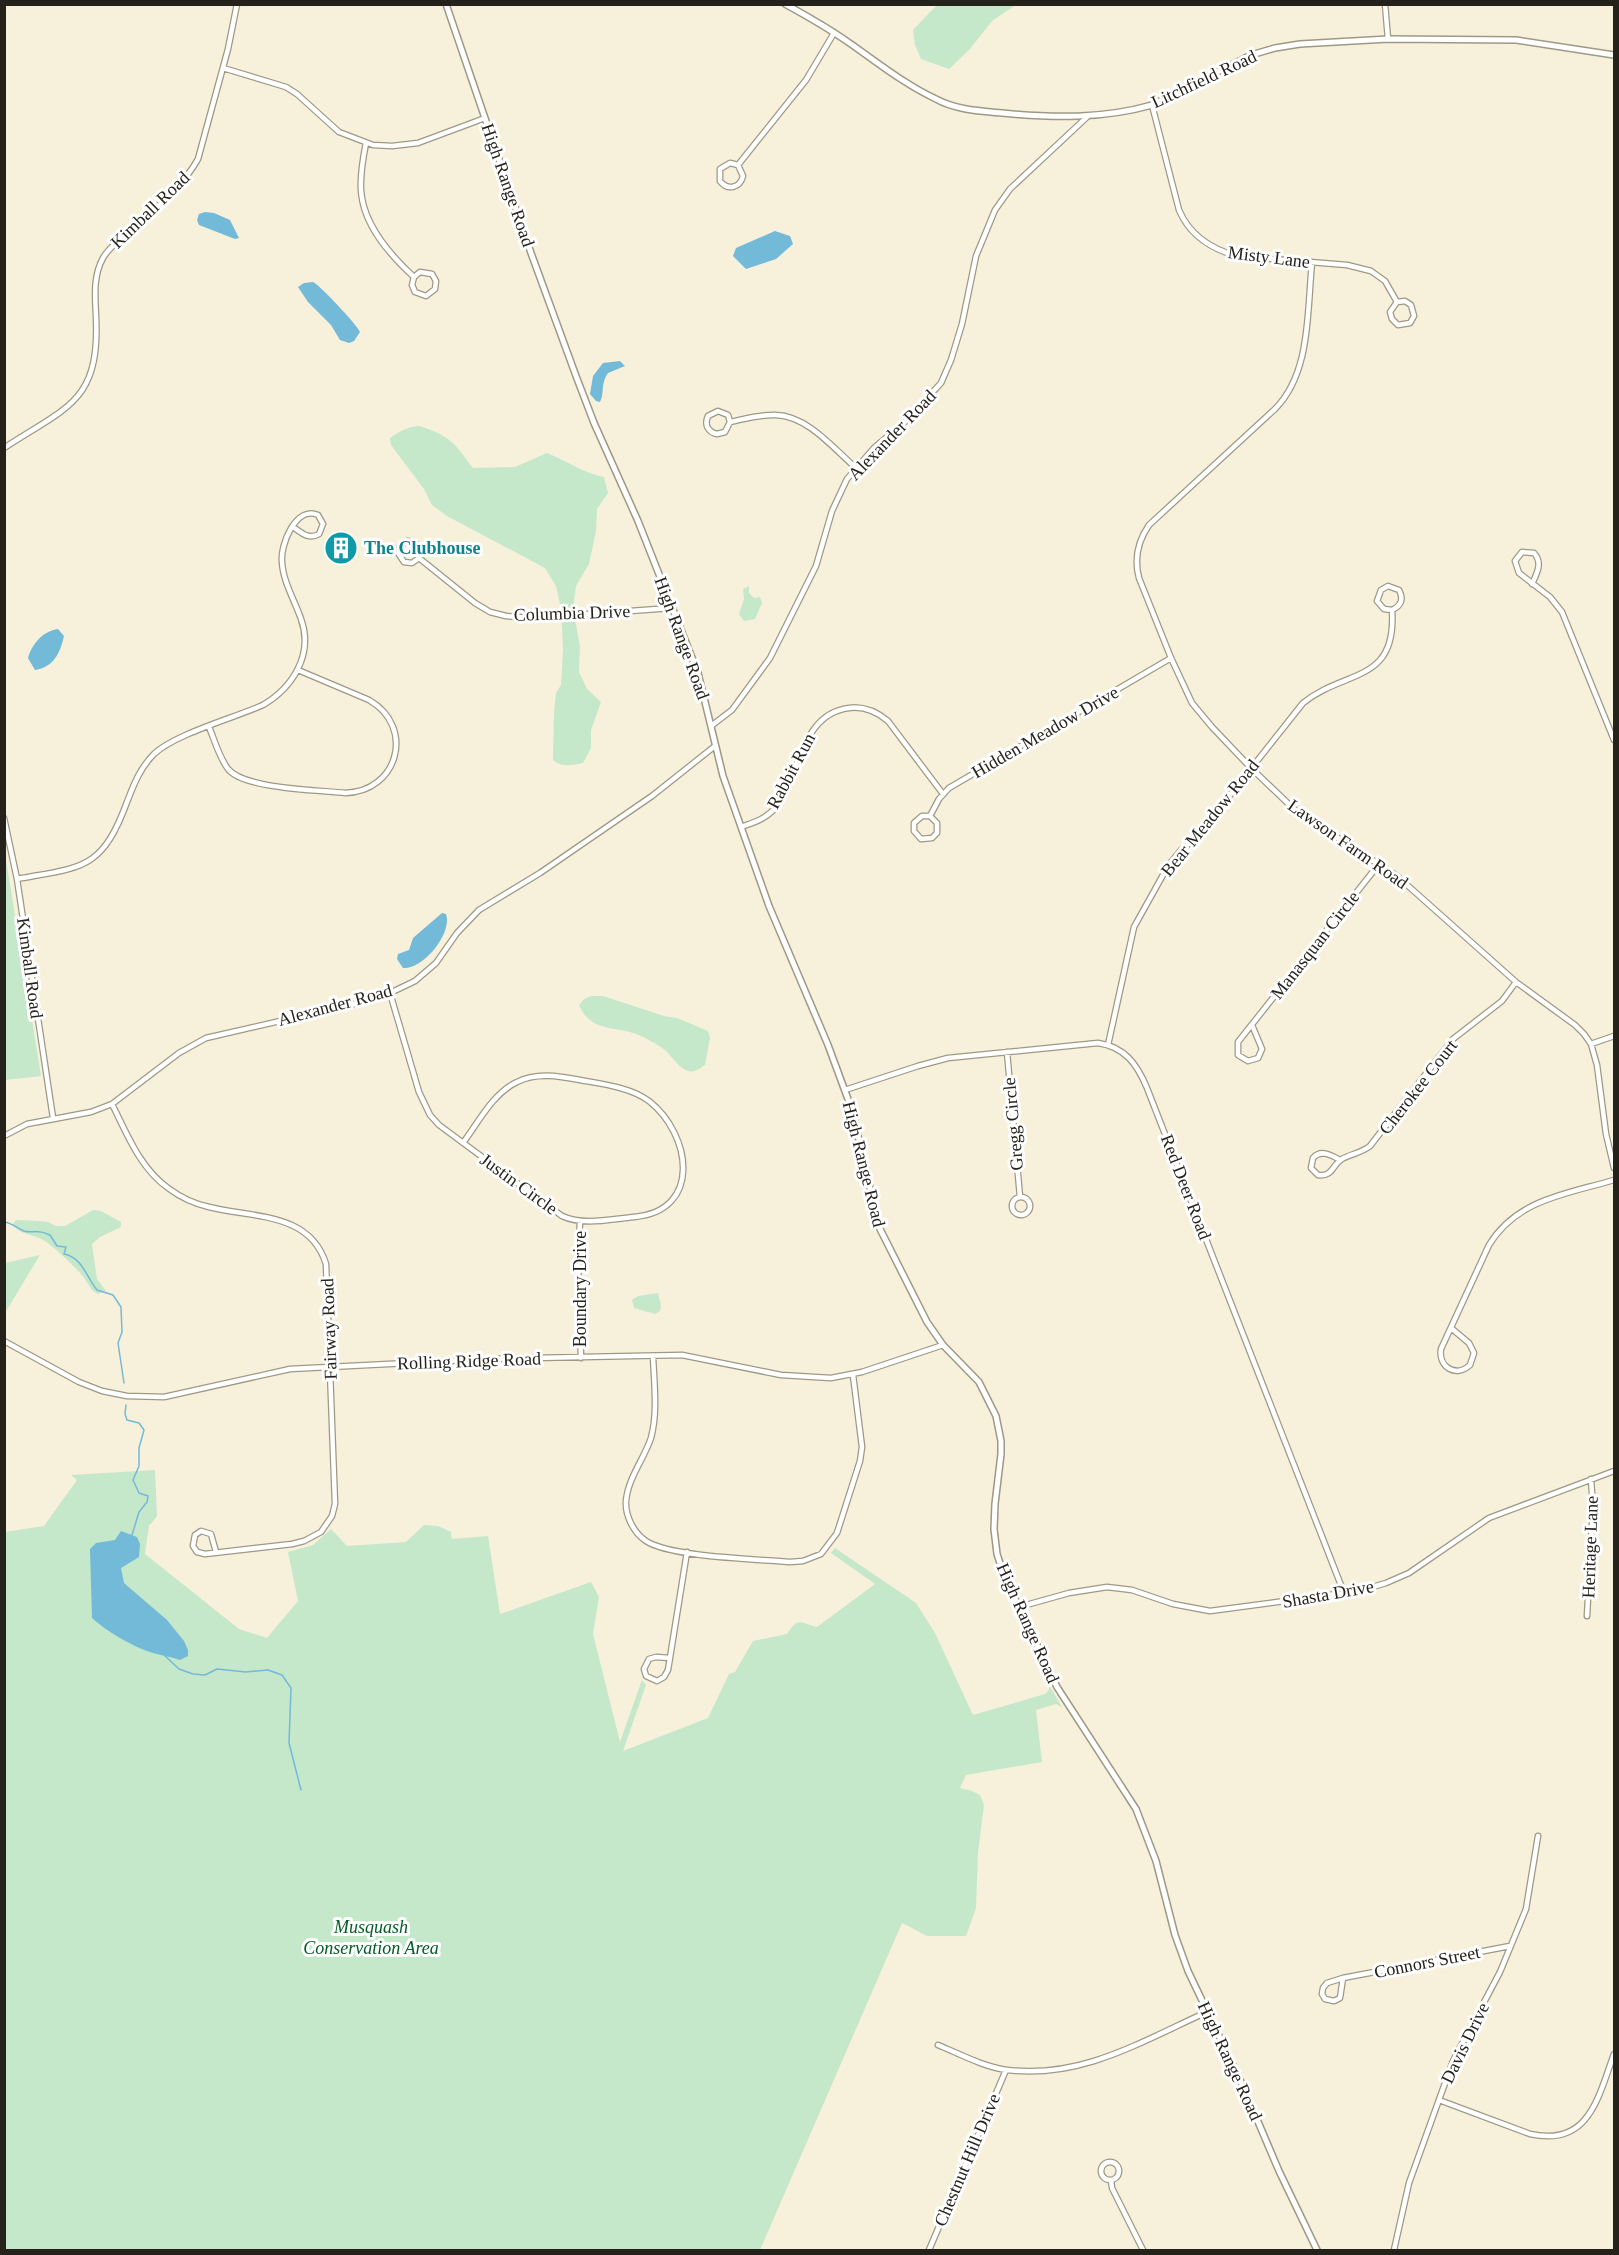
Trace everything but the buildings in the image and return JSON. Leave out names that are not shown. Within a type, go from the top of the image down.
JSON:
[{"type":"street","name":"Kimball Road","points":[[4,448],[62,411],[84,389],[92,371],[96,352],[95,283],[99,265],[109,249],[188,175],[202,147],[234,25],[237,4]]},
{"type":"street","name":"High Range Road","points":[[446,4],[531,253],[581,390],[638,521],[700,679],[715,746],[741,827],[782,941],[822,1029],[845,1090],[859,1134],[879,1227],[921,1310],[943,1345],[971,1372],[996,1416],[1001,1447],[995,1504],[995,1542],[1005,1578],[1057,1687],[1136,1809],[1156,1861],[1181,1953],[1317,2250]]},
{"type":"street","name":"Litchfield Road","points":[[785,4],[834,33],[914,87],[947,104],[972,110],[1010,114],[1087,117],[1136,110],[1178,93],[1229,65],[1263,51],[1300,44],[1388,39],[1516,40],[1614,55]]},
{"type":"street","points":[[1385,4],[1388,39]]},
{"type":"street","points":[[738,165],[806,80],[834,33]]},
{"type":"street","points":[[223,68],[274,82],[292,90],[339,132],[366,143],[392,146],[418,143],[485,118]]},
{"type":"street","name":"Misty Lane","points":[[1152,105],[1179,210],[1192,231],[1210,246],[1224,252],[1251,258],[1347,265],[1371,271],[1385,281],[1397,302]]},
{"type":"street","name":"Alexander Road","points":[[711,726],[732,710],[770,658],[816,566],[832,511],[841,491],[856,468],[874,448],[929,398],[941,383],[958,340],[976,256],[989,221],[1002,199],[1087,117]]},
{"type":"street","points":[[366,143],[361,191],[365,209],[393,258],[414,277]]},
{"type":"street","points":[[730,163],[738,165],[742,172],[742,180],[737,186],[725,186],[720,181],[720,169],[730,163]]},
{"type":"street","name":"Lawson Farm Road","points":[[1312,262],[1300,366],[1291,389],[1275,409],[1154,521],[1140,542],[1137,554],[1138,572],[1189,697],[1199,713],[1251,768],[1296,811],[1412,888],[1516,982],[1575,1025],[1591,1044],[1601,1083],[1606,1134],[1614,1168]]},
{"type":"street","points":[[420,272],[428,272],[436,281],[435,289],[430,295],[418,294],[412,285],[414,277],[420,272]]},
{"type":"street","name":"Misty Lane","points":[[1404,301],[1411,305],[1414,312],[1410,323],[1402,325],[1392,320],[1390,312],[1397,302],[1404,301]]},
{"type":"street","points":[[718,411],[728,415],[730,422],[728,430],[717,434],[710,431],[706,423],[708,416],[718,411]]},
{"type":"street","points":[[730,422],[771,415],[794,418],[810,428],[856,468]]},
{"type":"street","points":[[16,879],[81,866],[98,855],[114,836],[138,775],[149,760],[168,744],[273,699],[290,683],[303,655],[304,632],[284,574],[281,561],[283,545],[293,527],[303,515],[311,512],[320,517],[323,524],[319,534],[312,537],[304,535],[293,527]]},
{"type":"street","name":"Columbia Drive","points":[[407,541],[415,542],[421,550],[419,558],[411,563],[404,562],[398,553],[400,546],[407,541]]},
{"type":"street","points":[[1532,584],[1539,567],[1539,559],[1530,551],[1522,552],[1516,557],[1515,566],[1519,573],[1532,584],[1550,597],[1562,612],[1614,740]]},
{"type":"street","name":"Columbia Drive","points":[[419,558],[468,598],[490,612],[515,617],[672,608]]},
{"type":"street","name":"Bear Meadow Road","points":[[1388,586],[1396,588],[1401,594],[1400,604],[1392,610],[1381,607],[1377,601],[1381,590],[1388,586]]},
{"type":"street","name":"Bear Meadow Road","points":[[1108,1045],[1134,927],[1153,890],[1173,859],[1197,838],[1303,703],[1316,694],[1365,672],[1385,655],[1392,632],[1392,610]]},
{"type":"street","name":"Hidden Meadow Drive","points":[[930,816],[943,794],[957,783],[1171,657]]},
{"type":"street","points":[[209,727],[228,769],[247,782],[345,793],[357,792],[375,784],[388,771],[395,753],[395,734],[388,717],[380,707],[369,700],[298,670]]},
{"type":"street","name":"Rabbit Run","points":[[741,827],[760,820],[772,811],[781,798],[811,732],[824,718],[847,708],[865,709],[888,721],[943,794]]},
{"type":"street","name":"Alexander Road","points":[[6,1135],[27,1125],[91,1112],[112,1104],[179,1053],[200,1040],[224,1032],[354,1004],[390,993],[415,981],[427,972],[457,933],[479,910],[540,873],[652,796],[715,746]]},
{"type":"street","name":"Hidden Meadow Drive","points":[[930,816],[937,823],[937,833],[932,838],[921,839],[914,831],[915,823],[920,817],[930,816]]},
{"type":"street","name":"Kimball Road","points":[[4,818],[16,879],[53,1118]]},
{"type":"street","name":"Manasquan Circle","points":[[1252,1025],[1262,1049],[1258,1058],[1248,1061],[1240,1056],[1237,1046],[1252,1025],[1379,864]]},
{"type":"street","name":"Cherokee Court","points":[[1340,1160],[1326,1153],[1318,1154],[1313,1158],[1311,1168],[1316,1174],[1326,1175],[1340,1160],[1359,1153],[1375,1141],[1453,1040],[1502,1001],[1516,982]]},
{"type":"street","name":"Justin Circle","points":[[390,993],[423,1104],[434,1120],[464,1143],[562,1216],[580,1221],[649,1215],[666,1206],[678,1191],[682,1180],[684,1163],[680,1144],[665,1118],[647,1100],[630,1092],[561,1076],[528,1078],[516,1082],[498,1095],[464,1143]]},
{"type":"street","points":[[1591,1044],[1614,1036]]},
{"type":"street","points":[[845,1090],[936,1060],[1085,1044],[1108,1045]]},
{"type":"street","name":"Red Deer Road","points":[[1108,1045],[1123,1052],[1132,1060],[1147,1088],[1344,1593]]},
{"type":"street","name":"Gregg Circle","points":[[1007,1052],[1020,1197]]},
{"type":"street","name":"Fairway Road","points":[[112,1104],[143,1162],[169,1189],[209,1207],[295,1225],[311,1237],[324,1258],[327,1270],[336,1497],[334,1510],[329,1522],[321,1532],[304,1541],[216,1552],[197,1552],[192,1542],[195,1535],[201,1531],[211,1534],[215,1540],[216,1552]]},
{"type":"street","points":[[1451,1328],[1469,1343],[1474,1353],[1472,1363],[1461,1371],[1448,1368],[1440,1357],[1441,1349],[1489,1245],[1508,1220],[1535,1203],[1614,1180]]},
{"type":"street","name":"Gregg Circle","points":[[1020,1197],[1025,1198],[1030,1204],[1029,1211],[1022,1215],[1014,1213],[1012,1207],[1014,1199],[1020,1197]]},
{"type":"street","name":"Boundary Drive","points":[[580,1221],[578,1263],[581,1358]]},
{"type":"street","name":"Rolling Ridge Road","points":[[4,1341],[79,1382],[114,1394],[139,1397],[164,1397],[290,1370],[474,1360],[682,1355],[793,1376],[831,1378],[853,1375],[943,1345]]},
{"type":"street","points":[[653,1356],[652,1431],[631,1483],[626,1508],[633,1526],[646,1541],[663,1548],[790,1562],[815,1557],[826,1549],[837,1533],[860,1461],[862,1447],[853,1375]]},
{"type":"street","name":"Shasta Drive","points":[[1019,1607],[1069,1593],[1107,1587],[1132,1590],[1179,1606],[1210,1611],[1373,1588],[1397,1579],[1419,1566],[1489,1518],[1614,1470]]},
{"type":"street","name":"Heritage Lane","points":[[1587,1616],[1593,1508],[1591,1479]]},
{"type":"street","points":[[670,1658],[649,1659],[644,1669],[646,1676],[657,1681],[664,1677],[670,1658],[687,1552]]},
{"type":"street","name":"Davis Drive","points":[[1394,2250],[1407,2192],[1439,2100],[1461,2046],[1498,1978],[1526,1909],[1538,1836]]},
{"type":"street","name":"Connors Street","points":[[1343,1978],[1340,1998],[1334,2001],[1325,1999],[1322,1990],[1325,1985],[1343,1978],[1510,1946]]},
{"type":"street","points":[[938,2045],[1006,2070],[1049,2071],[1092,2063],[1116,2055],[1207,2012]]},
{"type":"street","points":[[1439,2100],[1530,2134],[1543,2137],[1556,2136],[1574,2130],[1592,2112],[1614,2054]]},
{"type":"street","name":"Chestnut Hill Drive","points":[[929,2250],[1006,2070]]},
{"type":"street","points":[[1111,2180],[1112,2188],[1143,2250]]},
{"type":"green space","points":[[937,5],[1016,5],[993,20],[969,50],[949,69],[921,59],[915,45],[913,30]]},
{"type":"green space","points":[[419,426],[451,441],[473,468],[515,467],[547,453],[582,470],[604,477],[608,493],[597,509],[596,531],[589,564],[576,586],[573,609],[580,646],[579,672],[587,689],[601,702],[591,730],[591,748],[583,763],[564,765],[553,760],[554,713],[556,693],[561,685],[563,649],[561,609],[556,586],[545,568],[447,516],[432,505],[424,489],[391,445],[390,438],[400,431]]},
{"type":"green space","points":[[749,586],[749,593],[754,598],[760,597],[762,603],[755,619],[744,621],[739,614],[744,599],[743,589]]},
{"type":"green space","points":[[4,847],[41,1076],[5,1080],[4,1080]]},
{"type":"green space","points":[[591,996],[603,996],[677,1018],[708,1031],[710,1038],[705,1065],[695,1071],[685,1070],[665,1050],[649,1040],[591,1021],[579,1005]]},
{"type":"green space","points":[[93,1210],[101,1211],[121,1222],[121,1227],[100,1237],[92,1244],[97,1279],[106,1291],[98,1294],[54,1248],[45,1241],[15,1228],[13,1224],[16,1220],[40,1221],[65,1226]]},
{"type":"green space","points":[[40,1255],[5,1313],[5,1263]]},
{"type":"green space","points":[[658,1293],[660,1311],[655,1314],[634,1308],[632,1300],[638,1296]]},
{"type":"green space","name":"Musquash Conservation Area","points":[[155,1470],[157,1516],[149,1526],[145,1554],[239,1629],[267,1638],[298,1601],[288,1552],[313,1545],[331,1529],[347,1546],[406,1542],[424,1525],[438,1526],[451,1532],[452,1539],[488,1536],[500,1614],[591,1582],[599,1597],[593,1634],[620,1742],[642,1680],[646,1685],[623,1751],[708,1718],[729,1674],[735,1672],[753,1641],[787,1634],[794,1624],[800,1622],[817,1627],[875,1584],[831,1553],[835,1548],[916,1603],[935,1633],[973,1715],[1045,1694],[1049,1690],[1049,1685],[1062,1707],[1056,1704],[1036,1710],[1042,1762],[966,1775],[960,1788],[980,1795],[984,1805],[978,1853],[976,1908],[966,1936],[927,1936],[902,1923],[760,2250],[5,2250],[5,1532],[44,1526],[77,1480],[71,1475]]},
{"type":"water","points":[[205,212],[230,220],[239,238],[235,239],[199,225],[197,220],[199,214]]},
{"type":"water","points":[[775,231],[790,236],[793,244],[776,259],[746,269],[733,256],[736,248]]},
{"type":"water","points":[[313,282],[358,328],[360,332],[354,341],[349,343],[340,340],[331,325],[308,302],[298,287],[304,283]]},
{"type":"water","points":[[620,361],[625,366],[608,373],[600,402],[596,401],[590,394],[593,376],[603,363]]},
{"type":"water","points":[[58,629],[64,636],[58,653],[47,666],[35,670],[28,658],[32,648],[43,635]]},
{"type":"water","points":[[442,913],[446,914],[447,922],[441,940],[435,949],[419,963],[403,968],[397,959],[398,954],[409,950],[413,938]]},
{"type":"water","points":[[121,1531],[137,1537],[140,1544],[139,1557],[121,1568],[124,1583],[167,1620],[184,1641],[188,1656],[180,1660],[133,1645],[92,1618],[90,1549],[96,1543],[115,1540]]},
{"type":"waterway","points":[[4,1222],[24,1231],[50,1235],[57,1246],[66,1247],[64,1254],[80,1264],[97,1290],[113,1295],[121,1307],[122,1332],[118,1343],[124,1383]]},
{"type":"waterway","points":[[126,1405],[127,1420],[139,1423],[144,1430],[139,1448],[139,1466],[133,1480],[139,1493],[148,1496],[147,1502],[139,1512],[132,1535]]},
{"type":"waterway","points":[[163,1654],[179,1669],[193,1674],[205,1675],[217,1669],[246,1672],[268,1670],[282,1675],[291,1688],[289,1743],[301,1790]]},
{"type":"place","name":"The Clubhouse","points":[[341,548]]}]
